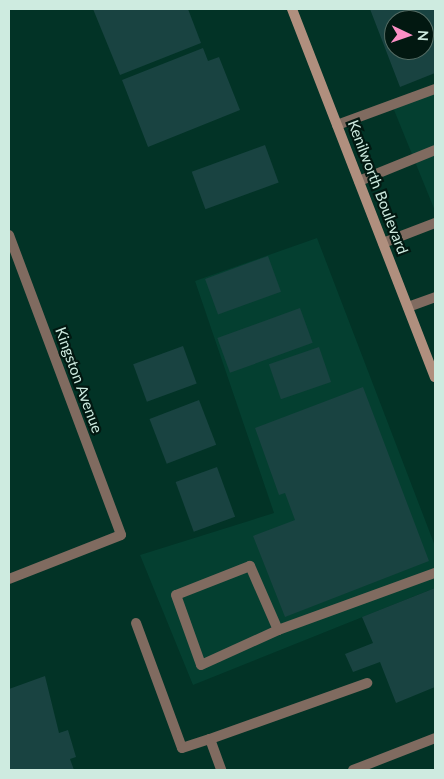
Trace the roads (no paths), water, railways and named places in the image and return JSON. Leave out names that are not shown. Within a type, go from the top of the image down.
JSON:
[{"type":"main road","name":"Kenilworth Boulevard","points":[[292,9],[435,377]]},
{"type":"street","points":[[337,125],[435,89]]},
{"type":"street","points":[[359,180],[435,150]]},
{"type":"street","points":[[383,243],[435,223]]},
{"type":"street","name":"Kingston Avenue","points":[[9,235],[121,535],[9,579]]},
{"type":"street","points":[[408,306],[435,297]]},
{"type":"street","points":[[278,630],[250,566],[176,595],[201,665],[278,630],[435,573]]},
{"type":"street","points":[[136,623],[182,748],[367,683]]},
{"type":"street","points":[[353,770],[435,738]]},
{"type":"street","points":[[210,739],[221,770]]}]
